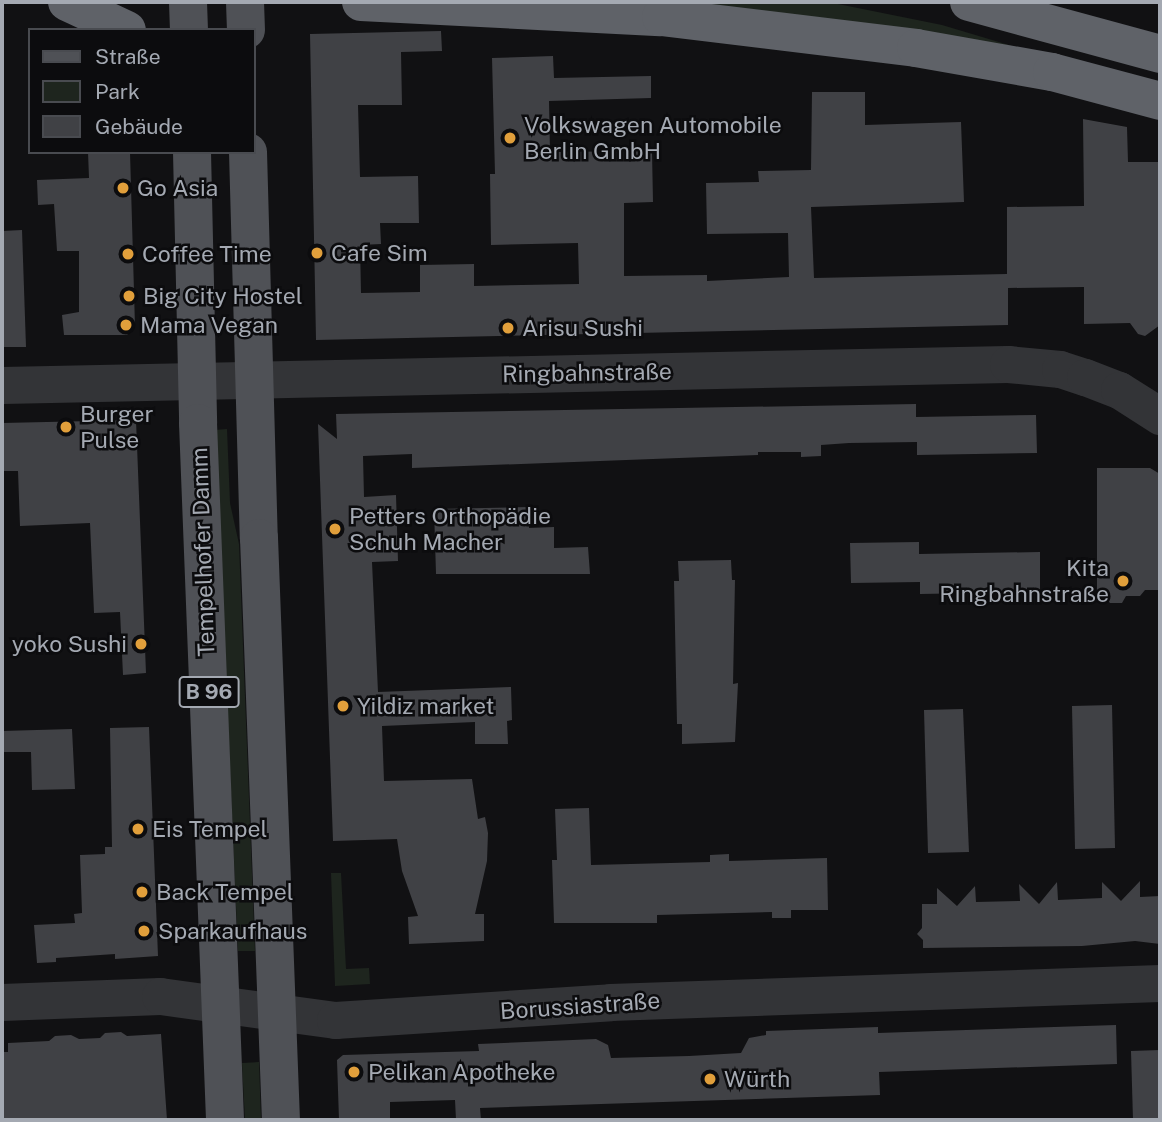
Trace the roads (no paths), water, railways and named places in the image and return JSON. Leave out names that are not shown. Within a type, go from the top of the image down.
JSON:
[{"type":"highway","points":[[67,2],[123,28]]},
{"type":"highway","points":[[361,2],[661,17],[916,48],[1052,72],[1160,101]]},
{"type":"highway","points":[[969,2],[1160,54]]},
{"type":"main road","points":[[188,2],[189,28]]},
{"type":"main road","points":[[245,2],[246,28]]},
{"type":"main road","name":"Tempelhofer Damm","points":[[192,154],[197,380],[225,1120]]},
{"type":"main road","name":"B 96","points":[[248,154],[281,1120]]},
{"type":"street","name":"Ringbahnstraße","points":[[2,385],[1008,364],[1060,369],[1085,377],[1119,390],[1160,416]]},
{"type":"street","name":"Borussiastraße","points":[[2,1002],[140,995],[335,1020],[610,1002],[1160,983]]},
{"type":"place","name":"Volkswagen Automobile Berlin GmbH","points":[[510,138]]},
{"type":"place","name":"Go Asia","points":[[123,188]]},
{"type":"place","name":"Cafe Sim","points":[[317,253]]},
{"type":"place","name":"Coffee Time","points":[[128,254]]},
{"type":"place","name":"Big City Hostel","points":[[129,296]]},
{"type":"place","name":"Mama Vegan","points":[[126,325]]},
{"type":"place","name":"Arisu Sushi","points":[[508,328]]},
{"type":"place","name":"Burger Pulse","points":[[66,427]]},
{"type":"place","name":"Petters Orthopädie Schuh Macher","points":[[335,529]]},
{"type":"place","name":"Kita Ringbahnstraße","points":[[1123,581]]},
{"type":"place","name":"yoko Sushi","points":[[141,644]]},
{"type":"place","name":"Yildiz market","points":[[343,706]]},
{"type":"place","name":"Eis Tempel","points":[[138,829]]},
{"type":"place","name":"Back Tempel","points":[[142,892]]},
{"type":"place","name":"Sparkaufhaus","points":[[144,931]]},
{"type":"place","name":"Pelikan Apotheke","points":[[354,1072]]},
{"type":"place","name":"Würth","points":[[710,1079]]}]
